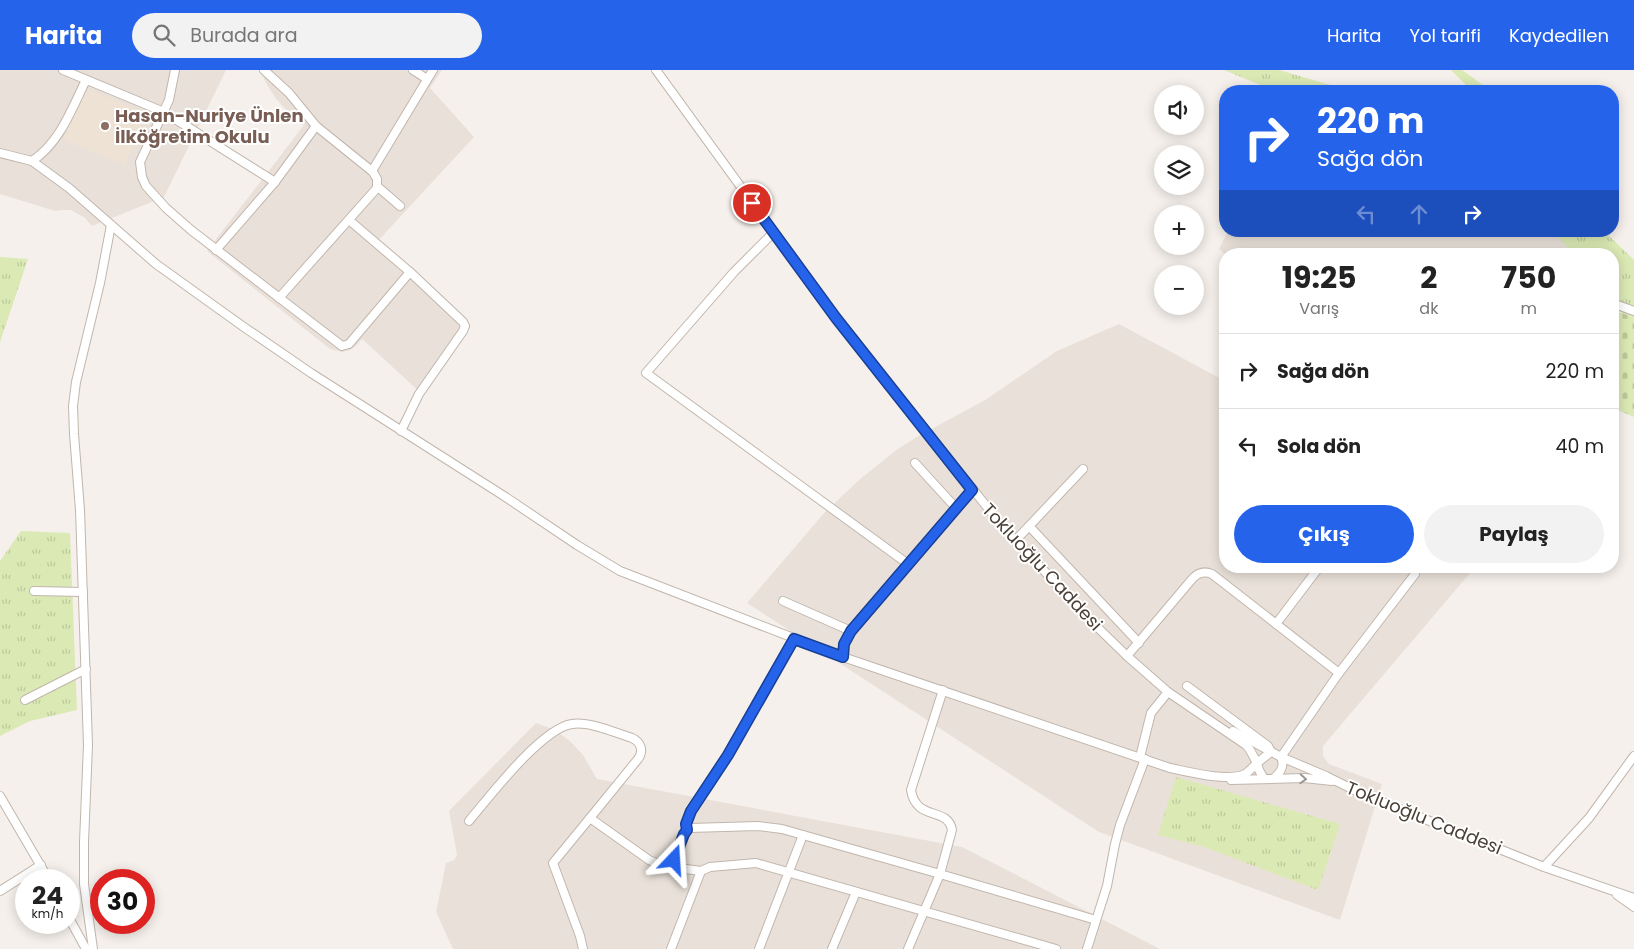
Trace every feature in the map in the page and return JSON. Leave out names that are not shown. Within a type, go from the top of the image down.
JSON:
[{"type":"street","points":[[63,70],[164,112],[274,182]]},
{"type":"street","points":[[175,70],[169,100],[140,162],[142,177],[146,186],[166,208],[216,250],[338,344],[344,346],[349,344],[410,272]]},
{"type":"street","points":[[264,70],[289,93],[316,126],[378,179],[378,187],[279,298]]},
{"type":"street","points":[[413,70],[427,79]]},
{"type":"street","points":[[372,172],[433,70]]},
{"type":"street","name":"Tokluoğlu Caddesi","points":[[656,70],[841,325],[1015,541],[1127,656],[1168,692],[1248,748],[1257,763]]},
{"type":"street","points":[[32,161],[47,149],[56,138],[86,80]]},
{"type":"street","points":[[216,250],[274,182],[316,126]]},
{"type":"street","points":[[0,152],[32,161],[69,188],[146,255],[275,349],[620,571],[843,657],[1170,768],[1220,776],[1231,780],[1304,778],[1336,782]]},
{"type":"street","points":[[378,187],[400,206]]},
{"type":"street","points":[[349,220],[410,272],[465,326],[419,394],[401,431]]},
{"type":"street","points":[[93,949],[86,905],[84,863],[88,771],[86,669],[79,489],[73,406],[76,382],[100,283],[111,225]]},
{"type":"street","points":[[773,233],[734,272],[646,374],[908,564]]},
{"type":"street","points":[[1619,306],[1634,311]]},
{"type":"street","points":[[915,463],[956,508]]},
{"type":"street","points":[[1015,541],[1083,469]]},
{"type":"street","points":[[843,657],[844,644],[851,631],[972,490]]},
{"type":"street","points":[[1029,526],[1139,643]]},
{"type":"street","points":[[1127,656],[1194,578],[1202,572],[1212,574],[1340,673]]},
{"type":"street","points":[[1276,624],[1315,573]]},
{"type":"street","points":[[1274,778],[1282,769],[1281,757],[1340,673],[1415,574]]},
{"type":"street","points":[[34,591],[84,592]]},
{"type":"street","points":[[783,602],[851,631]]},
{"type":"street","points":[[687,830],[686,824],[691,811],[728,755],[794,639]]},
{"type":"street","points":[[26,700],[86,669]]},
{"type":"street","points":[[1187,686],[1256,736],[1268,746],[1271,752],[1245,774],[1220,776]]},
{"type":"street","points":[[908,949],[940,874],[952,830],[951,824],[944,817],[928,813],[920,808],[914,802],[911,790],[943,690]]},
{"type":"street","points":[[1087,949],[1107,886],[1120,825],[1142,758],[1151,713],[1168,692]]},
{"type":"street","points":[[469,821],[524,759],[561,727],[578,723],[632,738],[638,742],[641,749],[638,759],[553,863],[583,949]]},
{"type":"street","name":"Tokluoğlu Caddesi","points":[[1219,726],[1360,793],[1544,866],[1634,898]]},
{"type":"street","points":[[1544,866],[1589,818],[1634,756]]},
{"type":"street","points":[[1257,763],[1264,779]]},
{"type":"street","points":[[0,796],[43,869]]},
{"type":"street","points":[[590,818],[656,863],[676,865],[678,868],[701,871],[710,867],[756,863],[1056,949]]},
{"type":"street","points":[[676,865],[674,858],[684,834],[690,828],[758,826],[803,834],[1096,920]]},
{"type":"street","points":[[759,949],[803,834]]},
{"type":"street","points":[[0,891],[41,865]]},
{"type":"street","points":[[671,949],[701,871]]},
{"type":"street","points":[[1607,889],[1634,907]]},
{"type":"street","points":[[832,949],[856,892]]},
{"type":"street","points":[[78,934],[86,949]]},
{"type":"shaded area","points":[[0,70],[226,70],[164,197],[92,226],[85,218],[71,210],[55,211],[0,194]]},
{"type":"shaded area","points":[[260,70],[442,70],[430,88],[474,137],[377,242],[423,279],[471,326],[422,394],[362,339],[350,350],[342,352],[330,349],[207,251],[304,125],[276,99]]},
{"type":"shaded area","name":"Hasan-Nuriye Ünlen İlköğretim Okulu","points":[[85,88],[146,113],[125,165],[64,140]]},
{"type":"shaded area","points":[[1225,237],[1558,237],[1569,248],[1220,248]]},
{"type":"shaded area","points":[[1119,324],[1219,378],[1219,573],[1470,573],[1323,746],[1323,756],[1329,764],[1382,784],[1340,920],[1099,832],[747,603],[825,512],[859,480],[895,451],[985,400],[1057,351]]},
{"type":"shaded area","points":[[536,723],[555,730],[571,742],[583,755],[597,779],[962,847],[1160,949],[453,949],[436,912],[446,863],[454,860],[457,855],[449,811]]},
{"type":"green space","points":[[1224,70],[1279,70],[1330,85],[1260,85]]},
{"type":"green space","points":[[1451,70],[1462,70],[1483,85],[1466,85]]},
{"type":"green space","points":[[1557,237],[1610,237],[1634,260],[1634,318],[1622,313],[1619,309],[1619,248],[1569,248]]},
{"type":"green space","points":[[0,257],[28,259],[0,342]]},
{"type":"green space","points":[[1619,313],[1634,318],[1634,417],[1619,411]]},
{"type":"green space","points":[[21,531],[70,533],[77,710],[30,721],[0,736],[0,561]]},
{"type":"green space","points":[[1176,777],[1340,824],[1318,890],[1204,847],[1158,835]]},
{"type":"place","name":"Hasan-Nuriye Ünlen İlköğretim Okulu","points":[[105,126]]},
{"type":"route","points":[[674,860],[687,830],[686,824],[691,811],[728,755],[794,639],[843,657],[844,644],[851,631],[972,490],[810,285],[752,203]]}]
